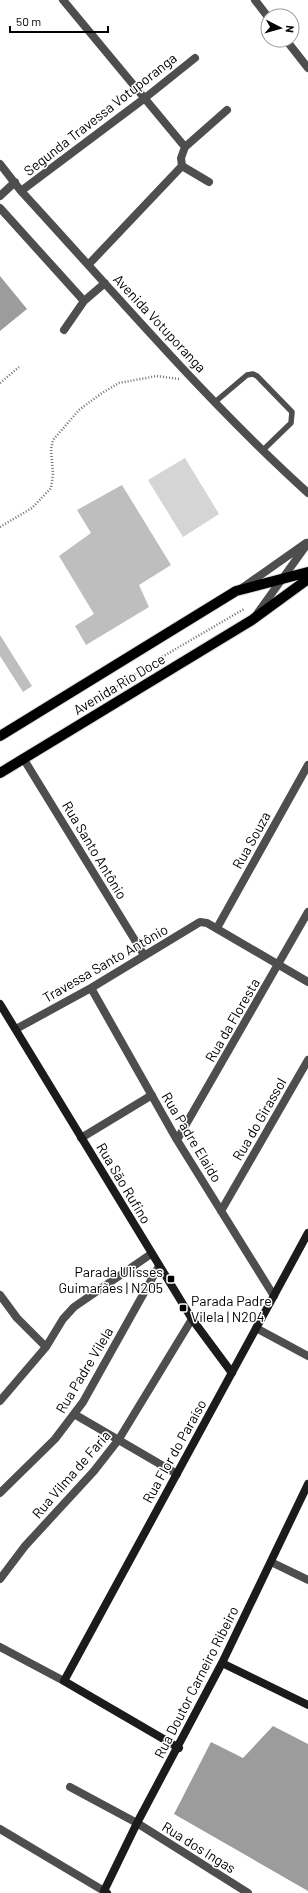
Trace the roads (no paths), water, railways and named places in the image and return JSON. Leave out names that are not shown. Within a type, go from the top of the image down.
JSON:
[{"type":"main road","name":"Avenida Rio Doce","points":[[0,736],[236,592],[308,572]]},
{"type":"main road","name":"Avenida Rio Doce","points":[[0,773],[252,620],[308,579]]},
{"type":"street","points":[[63,0],[185,147]]},
{"type":"street","points":[[255,0],[261,8]]},
{"type":"street","points":[[292,48],[308,68]]},
{"type":"street","name":"Segunda Travessa Votuporanga","points":[[21,191],[145,98],[194,58]]},
{"type":"street","points":[[182,166],[181,158],[185,147],[227,110]]},
{"type":"street","name":"Avenida Votuporanga","points":[[0,164],[21,191],[89,264],[162,348],[196,381],[262,451],[308,493]]},
{"type":"street","points":[[182,166],[209,182]]},
{"type":"street","points":[[89,264],[182,166]]},
{"type":"street","points":[[0,196],[15,182]]},
{"type":"street","points":[[0,208],[84,301]]},
{"type":"street","points":[[64,330],[84,301],[105,283]]},
{"type":"street","name":"Avenida Rio Doce","points":[[252,620],[283,579],[308,542]]},
{"type":"street","name":"Avenida Rio Doce","points":[[236,592],[308,542]]},
{"type":"street","name":"Rua Santo Antônio","points":[[23,758],[144,955]]},
{"type":"street","name":"Rua Souza","points":[[217,928],[308,765]]},
{"type":"street","name":"Rua da Floresta","points":[[177,1140],[308,912]]},
{"type":"street","name":"Travessa Santo Antônio","points":[[16,1029],[91,988],[196,924],[207,922],[217,928]]},
{"type":"street","points":[[217,928],[308,982]]},
{"type":"street","name":"Rua Padre Elaido","points":[[91,988],[177,1140],[274,1296]]},
{"type":"street","name":"Rua São Rufino","points":[[0,1004],[192,1319],[232,1373]]},
{"type":"street","name":"Rua do Girassol","points":[[221,1211],[308,1060]]},
{"type":"street","points":[[81,1138],[152,1095]]},
{"type":"street","name":"Rua Flor do Paraíso","points":[[64,1682],[308,1234]]},
{"type":"street","points":[[0,1401],[46,1347],[63,1319],[74,1307],[152,1254]]},
{"type":"street","name":"Rua Padre Vilela","points":[[0,1493],[55,1439],[83,1402],[159,1266]]},
{"type":"street","points":[[0,1295],[17,1318],[46,1347]]},
{"type":"street","name":"Rua Vilma de Faria","points":[[0,1579],[25,1546],[94,1471],[118,1440],[192,1319]]},
{"type":"street","points":[[256,1328],[308,1356]]},
{"type":"street","points":[[74,1414],[177,1474]]},
{"type":"street","name":"Rua Doutor Carneiro Ribeiro","points":[[106,1892],[137,1823],[179,1748],[222,1663],[308,1484]]},
{"type":"street","points":[[271,1562],[308,1580]]},
{"type":"street","points":[[0,1647],[179,1748]]},
{"type":"street","points":[[222,1663],[308,1705]]},
{"type":"street","name":"Rua dos Ingas","points":[[70,1787],[137,1823],[246,1893]]},
{"type":"street","points":[[0,1829],[106,1892]]},
{"type":"lane","points":[[215,402],[247,375],[253,374],[257,376],[292,412],[291,423],[262,451]]},
{"type":"place","name":"Parada Ulisses Guimarães | N205","points":[[171,1279]]},
{"type":"place","name":"Parada Padre Vilela | N204","points":[[183,1308]]}]
